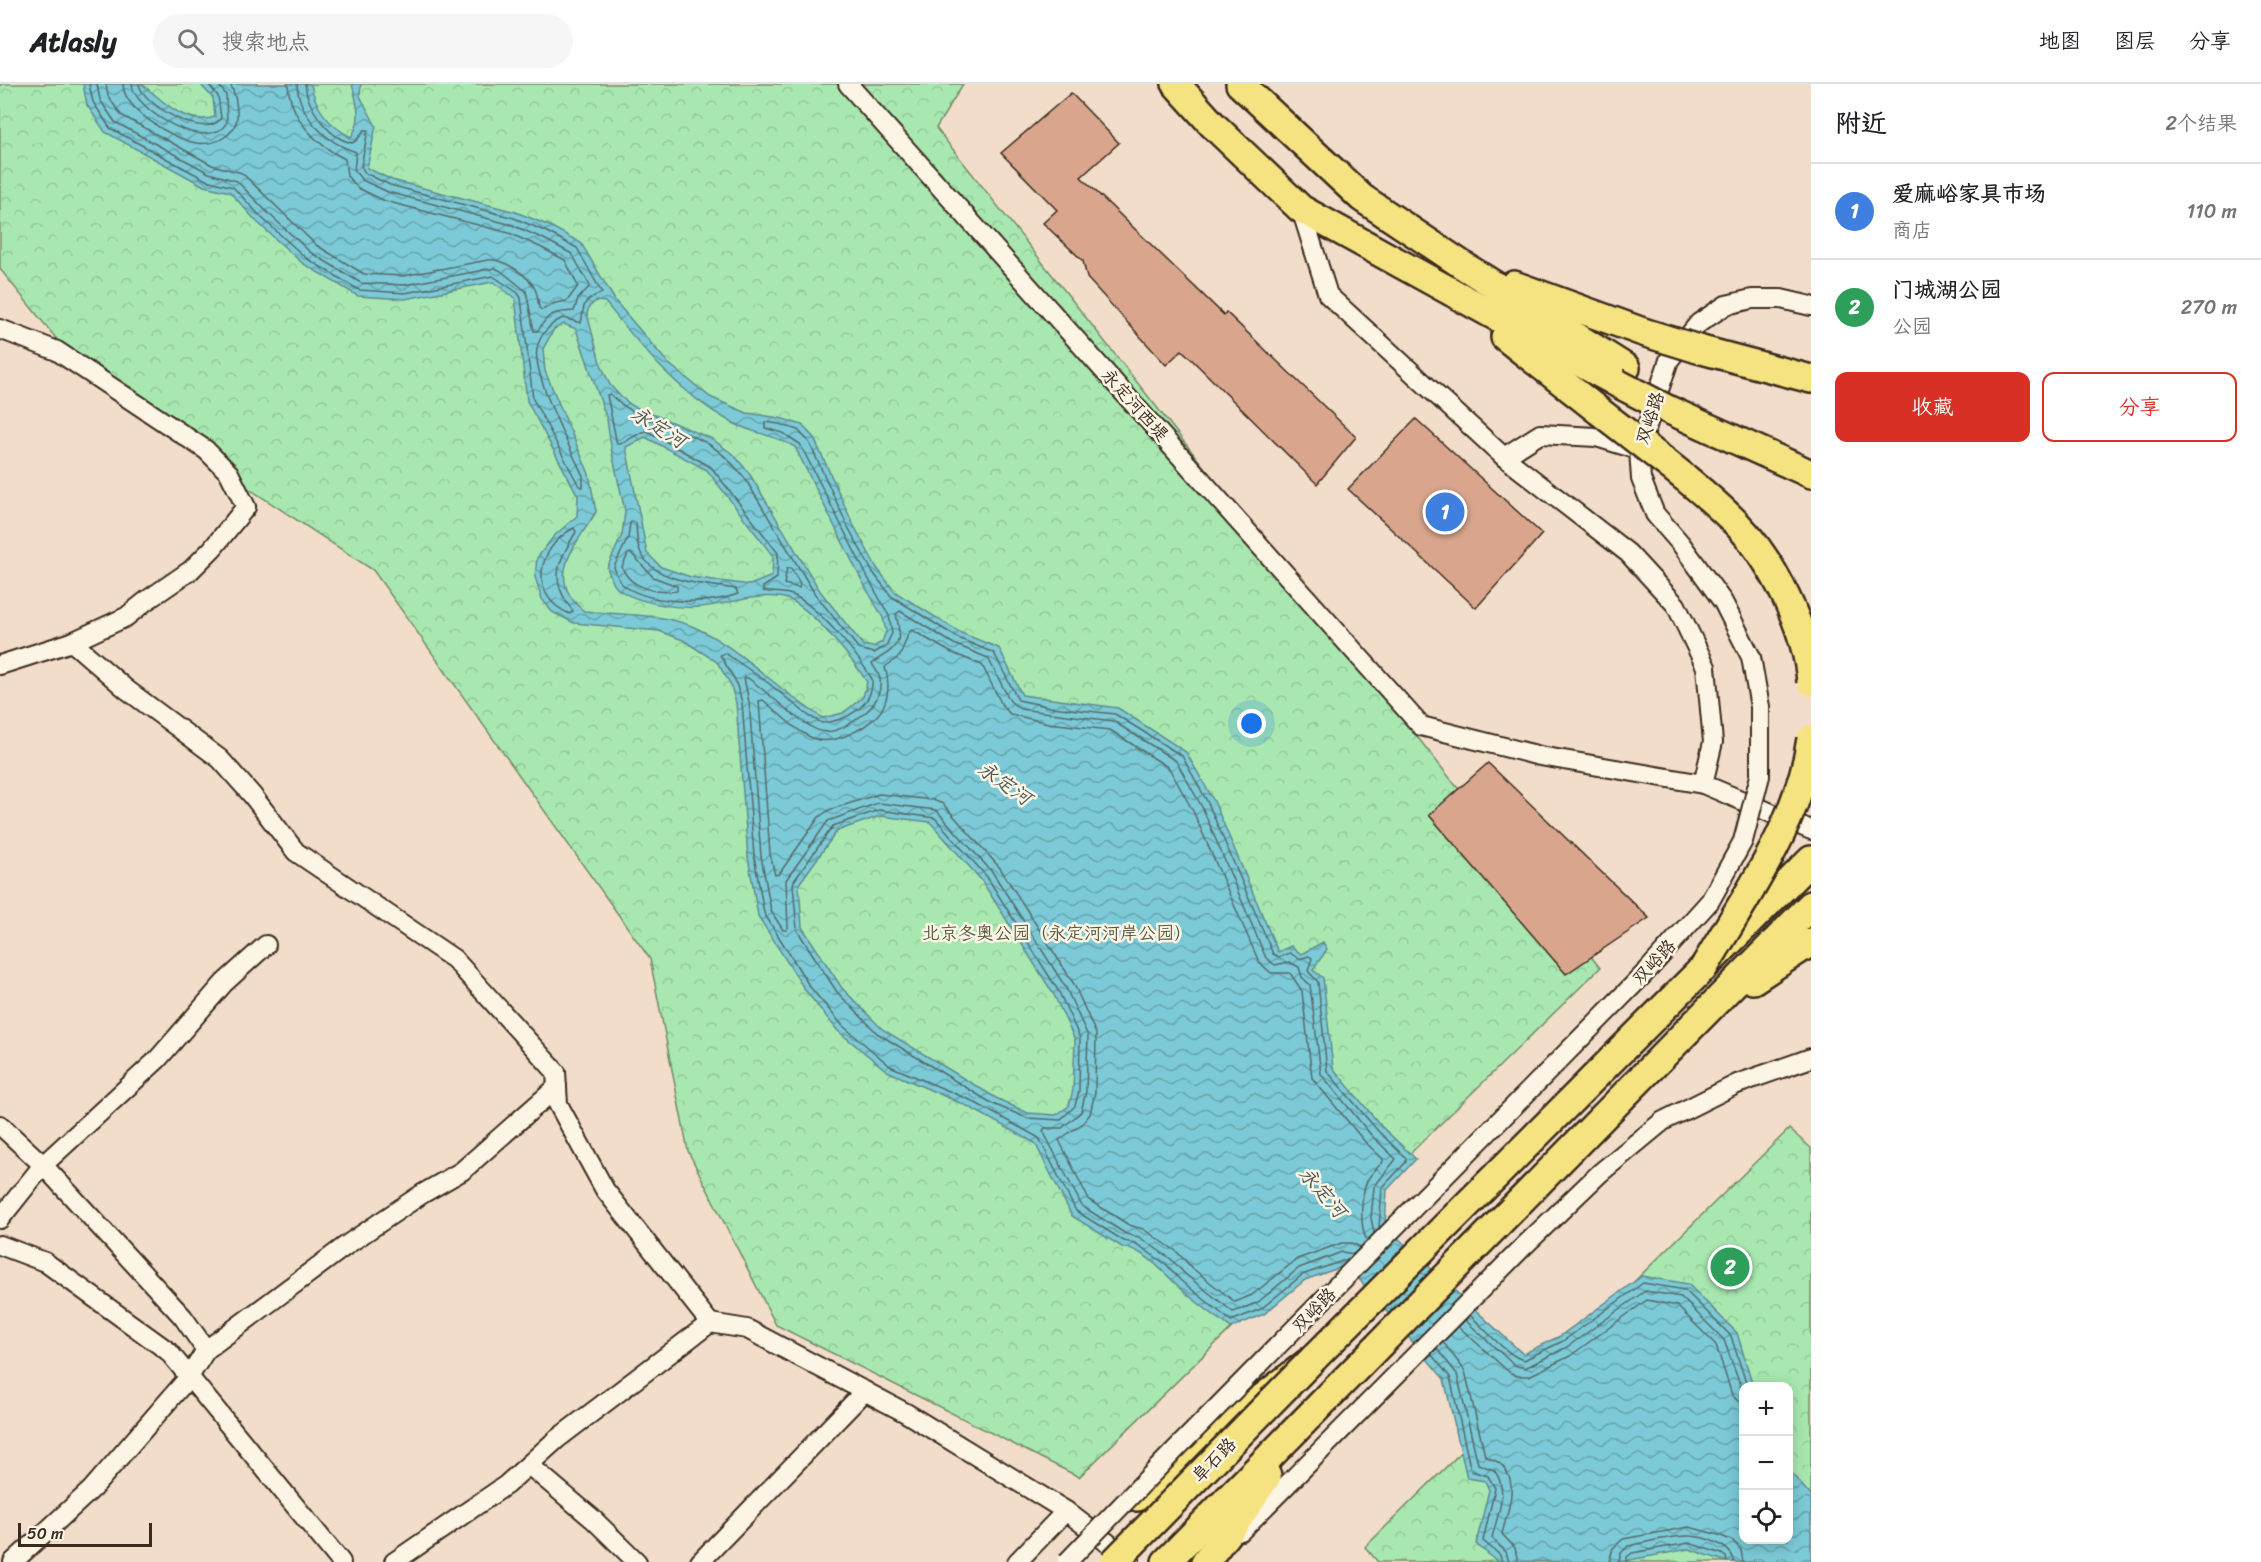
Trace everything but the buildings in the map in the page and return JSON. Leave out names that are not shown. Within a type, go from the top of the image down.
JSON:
[{"type":"highway","points":[[1176,84],[1214,125],[1301,209],[1440,286],[1811,474]]},
{"type":"highway","points":[[1243,87],[1362,198],[1621,376]]},
{"type":"highway","points":[[1464,266],[1643,332],[1811,380]]},
{"type":"highway","points":[[1440,286],[1689,482],[1738,525],[1772,570],[1796,618],[1811,682]]},
{"type":"highway","points":[[1670,401],[1811,454]]},
{"type":"highway","points":[[1702,969],[1764,866],[1789,817],[1807,766],[1811,739]]},
{"type":"highway","name":"双峪路","points":[[1314,1358],[1811,860]]},
{"type":"highway","points":[[1207,1562],[1305,1421],[1811,905]]},
{"type":"highway","points":[[1712,1007],[1811,942]]},
{"type":"highway","points":[[1100,1528],[1178,1462],[1314,1358]]},
{"type":"highway","name":"阜石路","points":[[1114,1562],[1314,1358]]},
{"type":"highway","name":"阜石路","points":[[1166,1562],[1305,1421]]},
{"type":"street","name":"永定河西堤","points":[[848,84],[1421,726],[1539,756],[1703,784]]},
{"type":"street","points":[[1301,209],[1329,295],[1504,457],[1628,554],[1676,605],[1706,667],[1713,741],[1703,784],[1811,830]]},
{"type":"street","name":"双峪路","points":[[1067,1562],[1647,970],[1710,901],[1743,841],[1749,819],[1760,776],[1760,707],[1751,657],[1723,602],[1681,544],[1655,514],[1641,478],[1639,450],[1669,360],[1699,323],[1726,305],[1752,299],[1781,299],[1811,306]]},
{"type":"street","points":[[0,329],[57,351],[206,450],[229,472],[246,507],[212,549],[191,570],[126,617],[72,642],[0,665]]},
{"type":"street","points":[[1504,457],[1540,434],[1596,437],[1639,450]]},
{"type":"street","points":[[72,642],[126,689],[220,759],[252,795],[296,852],[454,959],[556,1072],[558,1104],[605,1190],[710,1323],[747,1329],[906,1413],[1066,1511],[1132,1562]]},
{"type":"street","points":[[0,1220],[43,1165],[157,1060],[224,983],[266,945]]},
{"type":"street","points":[[1207,1562],[1600,1173],[1663,1121],[1737,1084],[1811,1058]]},
{"type":"street","points":[[13,1562],[93,1489],[189,1377],[206,1350],[348,1244],[422,1194],[462,1171],[557,1087]]},
{"type":"street","points":[[0,1125],[43,1165],[183,1317],[206,1350]]},
{"type":"street","points":[[0,1245],[45,1262],[168,1351],[340,1562]]},
{"type":"street","points":[[394,1562],[506,1485],[557,1439],[710,1323]]},
{"type":"street","points":[[700,1562],[865,1391]]},
{"type":"street","points":[[529,1465],[593,1519],[637,1562]]},
{"type":"street","points":[[1017,1562],[1066,1511]]},
{"type":"green space","name":"北京冬奥公园（永定河河岸公园）","points":[[0,84],[963,84],[936,128],[1600,968],[1079,1477],[776,1325],[688,1151],[650,959],[373,570],[97,389],[0,269]]},
{"type":"green space","points":[[1789,1129],[1811,1148],[1811,1562],[1378,1562],[1365,1547]]},
{"type":"water","name":"永定河","points":[[83,84],[142,84],[176,111],[204,119],[215,117],[213,98],[200,84],[311,84],[316,101],[330,122],[351,137],[358,118],[352,84],[361,84],[360,96],[376,126],[367,168],[392,180],[516,212],[550,226],[581,243],[616,302],[668,363],[710,397],[747,413],[780,418],[802,425],[814,438],[853,524],[877,568],[895,592],[961,633],[999,648],[1022,695],[1118,708],[1186,752],[1214,801],[1278,952],[1291,946],[1301,954],[1323,942],[1327,949],[1313,970],[1323,978],[1333,1068],[1382,1127],[1416,1159],[1387,1190],[1385,1226],[1523,1354],[1560,1336],[1642,1276],[1688,1284],[1737,1333],[1752,1382],[1739,1382],[1739,1544],[1793,1544],[1793,1475],[1811,1496],[1811,1562],[1727,1562],[1689,1549],[1619,1562],[1497,1561],[1476,1544],[1489,1490],[1485,1481],[1467,1478],[1444,1379],[1347,1265],[1305,1280],[1264,1314],[1231,1328],[1189,1296],[1145,1256],[1122,1247],[1072,1216],[1035,1143],[967,1106],[887,1071],[838,1031],[805,990],[758,916],[748,857],[736,703],[730,683],[717,662],[683,640],[659,631],[574,623],[552,612],[542,599],[535,577],[537,558],[554,536],[577,516],[578,496],[527,401],[515,298],[493,282],[405,299],[358,296],[302,263],[257,222],[230,192],[204,186],[105,132],[87,105]],"holes":[[[596,301],[605,302],[662,368],[694,397],[739,426],[795,447],[883,618],[886,631],[882,642],[873,647],[863,645],[820,591],[749,473],[734,455],[712,439],[633,406],[610,385],[600,362],[587,314],[589,307]],[[564,324],[576,329],[607,420],[625,511],[622,535],[607,568],[615,586],[634,598],[681,607],[701,607],[759,597],[792,601],[822,626],[867,682],[863,697],[843,713],[823,718],[744,658],[694,627],[668,619],[584,611],[572,599],[566,586],[567,562],[596,512],[589,474],[545,371],[543,349],[554,329]],[[645,437],[707,470],[773,556],[772,576],[750,585],[691,577],[661,567],[647,553],[626,447]],[[880,816],[930,822],[982,881],[1054,995],[1075,1040],[1073,1090],[1069,1106],[1056,1115],[1028,1113],[996,1098],[882,1029],[842,988],[802,927],[799,884],[837,831]]]},
{"type":"place","name":"爱麻峪家具市场","points":[[1445,512]]},
{"type":"place","name":"门城湖公园","points":[[1730,1267]]}]
